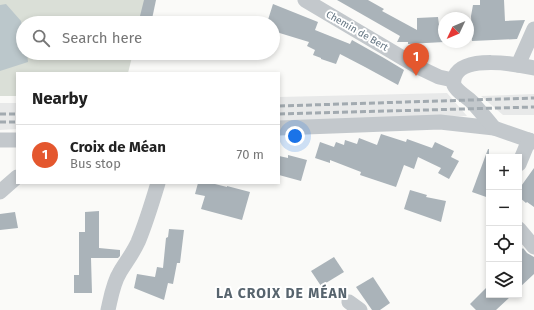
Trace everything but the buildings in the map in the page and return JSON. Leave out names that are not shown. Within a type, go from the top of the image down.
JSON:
[{"type":"street","name":"Chemin de Bert","points":[[305,0],[418,67],[439,77],[453,80]]},
{"type":"street","points":[[518,65],[534,29]]},
{"type":"street","points":[[494,128],[470,100],[458,91],[453,80],[456,73],[462,68],[472,64],[495,63],[534,68]]},
{"type":"street","points":[[280,128],[440,122],[494,128],[531,141],[522,158]]},
{"type":"street","points":[[0,140],[16,140]]},
{"type":"street","points":[[0,192],[16,178]]},
{"type":"street","points":[[108,310],[112,291],[120,273],[138,243],[158,184]]},
{"type":"street","points":[[522,232],[534,246]]},
{"type":"shaded area","points":[[0,0],[147,0],[143,16],[16,16],[16,60],[131,60],[128,72],[16,72],[16,96],[0,96]]},
{"type":"shaded area","points":[[6,4],[17,16],[16,60],[28,60],[28,62],[0,71],[0,5]]},
{"type":"shaded area","points":[[447,93],[467,116],[280,122],[280,97]]},
{"type":"shaded area","points":[[534,94],[534,115],[503,115],[481,96]]},
{"type":"shaded area","points":[[0,103],[16,103],[16,129],[0,130]]},
{"type":"railway","points":[[280,106],[534,98]]},
{"type":"railway","points":[[280,114],[534,107]]},
{"type":"railway","points":[[0,114],[16,114]]},
{"type":"railway","points":[[0,122],[16,122]]},
{"type":"place","name":"Croix de Méan","points":[[416,76]]},
{"type":"district","name":"LA CROIX DE MÉAN","points":[[282,293]]}]
